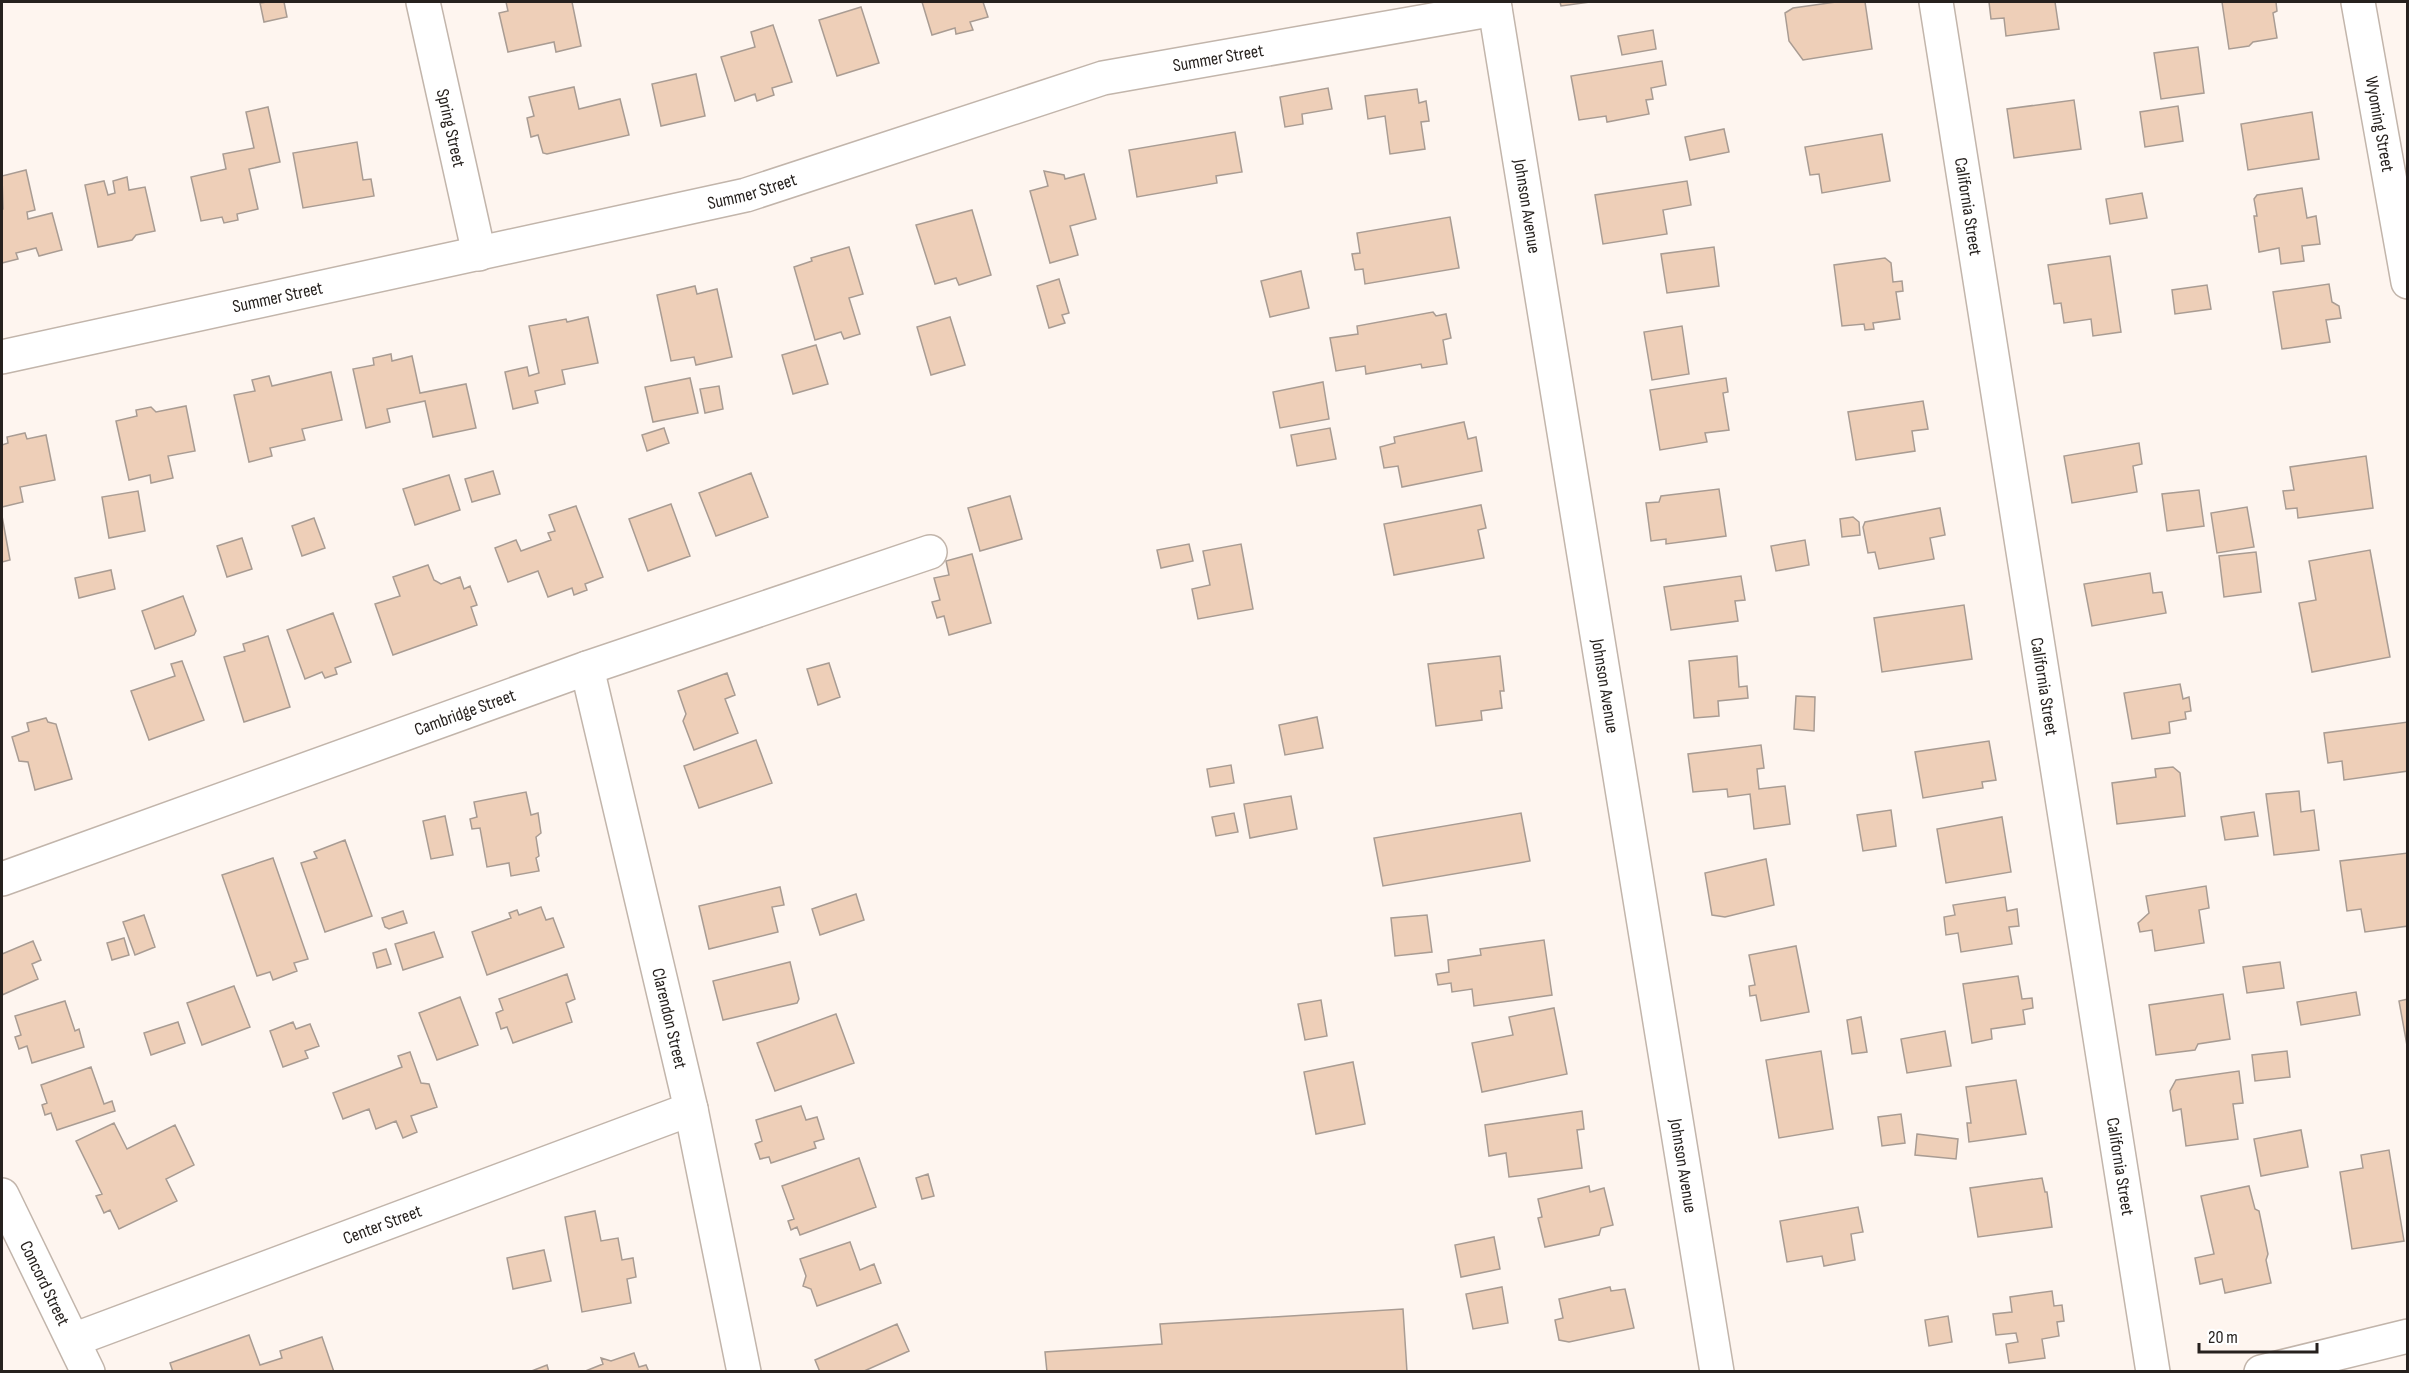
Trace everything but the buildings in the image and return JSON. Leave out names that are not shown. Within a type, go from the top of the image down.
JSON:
[{"type":"street","name":"Spring Street","points":[[423,2],[479,254]]},
{"type":"street","name":"California Street","points":[[1936,2],[2153,1371]]},
{"type":"street","name":"Wyoming Street","points":[[2358,2],[2402,211],[2408,282]]},
{"type":"street","name":"Summer Street","points":[[2,357],[747,195],[1103,78],[1494,5]]},
{"type":"street","name":"Johnson Avenue","points":[[1494,5],[1717,1371]]},
{"type":"street","name":"Cambridge Street","points":[[2,879],[587,668],[930,552]]},
{"type":"street","name":"Clarendon Street","points":[[587,668],[692,1110],[744,1371]]},
{"type":"street","name":"Center Street","points":[[73,1340],[692,1110]]},
{"type":"street","name":"Concord Street","points":[[2,1195],[88,1371]]},
{"type":"street","points":[[2273,1370],[2408,1336]]}]
